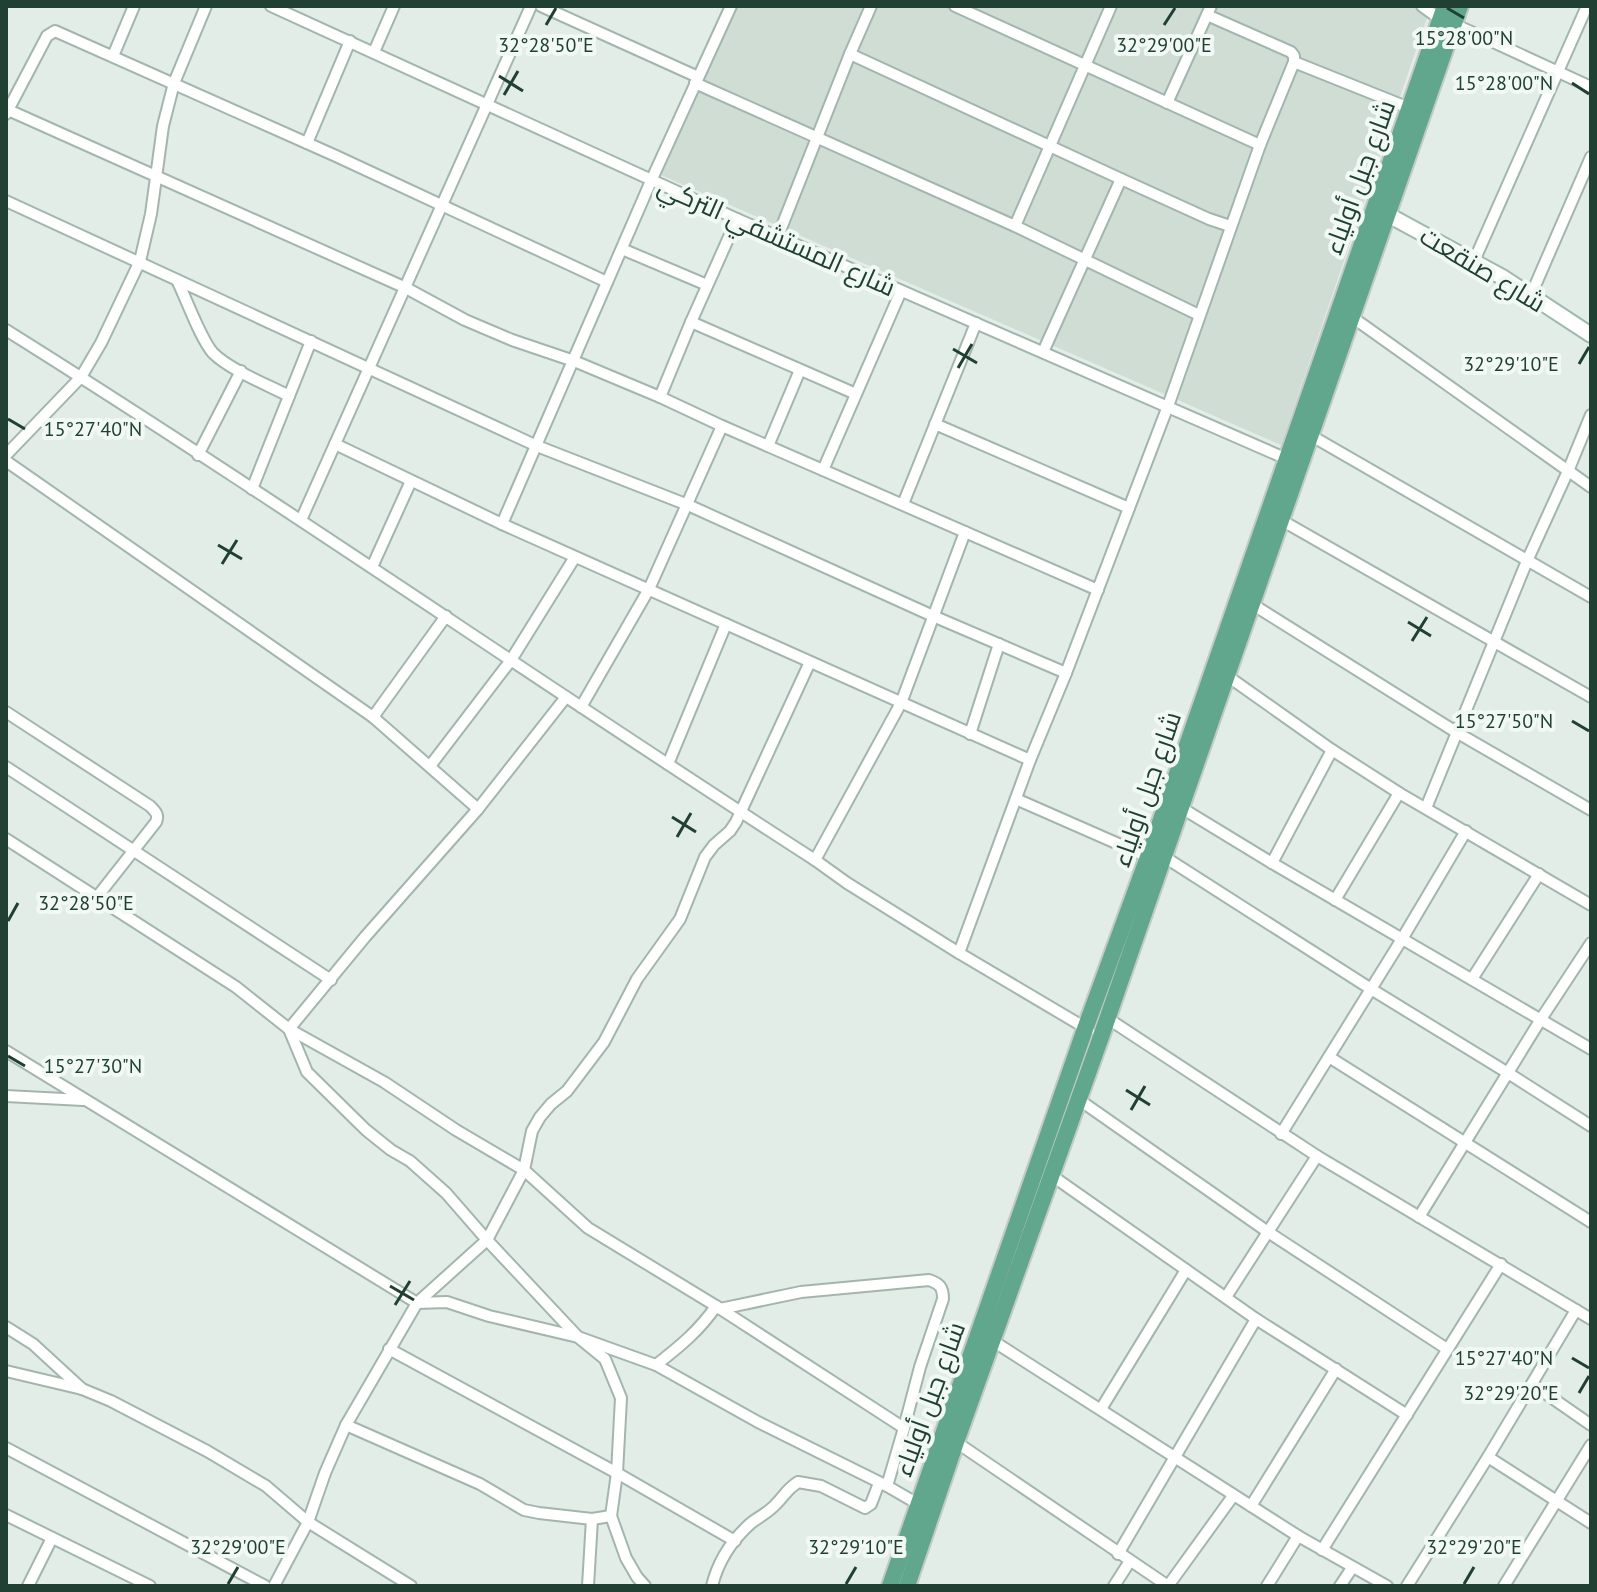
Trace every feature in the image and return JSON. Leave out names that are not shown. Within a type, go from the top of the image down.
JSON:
[{"type":"main road","name":"شارع جبل أولياء","points":[[907,1586],[1078,1099],[1098,1027],[1156,857],[1180,807],[1352,317],[1409,108],[1446,16],[1460,6]]},
{"type":"main road","name":"شارع جبل أولياء","points":[[890,1586],[1098,1027],[1287,459],[1381,211],[1446,16]]},
{"type":"street","points":[[113,56],[134,6]]},
{"type":"street","points":[[6,455],[81,377],[101,343],[140,261],[151,214],[163,126],[174,83],[206,6]]},
{"type":"street","name":"شارع المستشفي التركي","points":[[271,6],[651,181],[1287,459]]},
{"type":"street","points":[[374,52],[394,6]]},
{"type":"street","points":[[301,520],[531,6]]},
{"type":"street","points":[[541,6],[816,138],[1015,226],[1199,315]]},
{"type":"street","points":[[502,524],[651,181],[731,6]]},
{"type":"street","points":[[778,236],[871,6]]},
{"type":"street","points":[[955,6],[1260,145]]},
{"type":"street","points":[[1015,226],[1111,6]]},
{"type":"street","points":[[1422,6],[1591,87]]},
{"type":"street","points":[[1474,261],[1587,6]]},
{"type":"street","points":[[959,953],[1030,760],[1168,406],[1230,226],[1294,56],[1209,10],[1167,103]]},
{"type":"street","points":[[607,282],[55,31],[47,36],[7,111],[406,288],[465,320],[660,397],[1098,590]]},
{"type":"street","points":[[307,143],[350,41]]},
{"type":"street","points":[[850,54],[1230,226]]},
{"type":"street","points":[[1294,62],[1409,108]]},
{"type":"street","points":[[1531,295],[1591,157]]},
{"type":"street","points":[[1043,352],[1121,179]]},
{"type":"street","points":[[6,201],[537,446],[688,505],[1066,673]]},
{"type":"street","name":"شارع صنقعت","points":[[1381,211],[1474,261],[1591,335]]},
{"type":"street","points":[[660,397],[737,219]]},
{"type":"street","points":[[622,249],[707,285]]},
{"type":"street","points":[[177,280],[210,350],[241,371],[289,396]]},
{"type":"street","points":[[823,470],[901,291]]},
{"type":"street","points":[[1352,317],[1591,487]]},
{"type":"street","points":[[691,322],[856,394]]},
{"type":"street","points":[[903,504],[976,323]]},
{"type":"street","points":[[6,330],[301,520],[847,883],[959,953],[1098,1027],[1591,1319]]},
{"type":"street","points":[[252,489],[311,341]]},
{"type":"street","points":[[768,446],[800,370]]},
{"type":"street","points":[[198,455],[241,371]]},
{"type":"street","points":[[1426,808],[1527,561],[1591,415]]},
{"type":"street","points":[[935,424],[1129,508]]},
{"type":"street","points":[[581,707],[649,589],[722,426]]},
{"type":"street","points":[[1310,435],[1591,597]]},
{"type":"street","points":[[335,444],[502,524],[1030,760]]},
{"type":"street","points":[[6,461],[373,717],[478,809]]},
{"type":"street","points":[[372,567],[411,481]]},
{"type":"street","points":[[1281,520],[1591,697]]},
{"type":"street","points":[[815,860],[901,703],[965,532]]},
{"type":"street","points":[[430,766],[511,660],[575,557]]},
{"type":"street","points":[[1252,604],[1456,732],[1591,810]]},
{"type":"street","points":[[373,717],[446,616]]},
{"type":"street","points":[[668,764],[726,624]]},
{"type":"street","points":[[970,734],[999,644]]},
{"type":"street","points":[[274,1586],[308,1522],[346,1425],[389,1349],[417,1303],[487,1240],[524,1170],[532,1131],[540,1117],[567,1091],[604,1042],[637,979],[680,919],[705,857],[730,831],[741,812],[810,662]]},
{"type":"street","points":[[1226,675],[1399,793],[1591,905]]},
{"type":"street","points":[[289,1029],[478,809],[566,697]]},
{"type":"street","points":[[6,712],[156,812],[156,822],[97,897]]},
{"type":"street","points":[[1272,863],[1332,750]]},
{"type":"street","points":[[6,767],[331,980]]},
{"type":"street","points":[[1335,900],[1399,793]]},
{"type":"street","points":[[1016,799],[1156,857],[1591,1126]]},
{"type":"street","points":[[1180,807],[1591,1049]]},
{"type":"street","points":[[1281,1134],[1466,831]]},
{"type":"street","points":[[6,839],[236,987],[289,1029],[384,1082],[524,1170],[588,1228],[718,1307],[904,1428]]},
{"type":"street","points":[[1472,979],[1539,874]]},
{"type":"street","points":[[1419,1217],[1591,943]]},
{"type":"street","points":[[289,1029],[307,1072],[366,1130],[410,1161],[446,1193],[578,1337],[605,1359],[621,1398],[611,1516],[626,1558],[645,1586]]},
{"type":"street","points":[[6,1052],[417,1303],[447,1302],[489,1316],[578,1337],[656,1365],[758,1422],[918,1504]]},
{"type":"street","points":[[1329,1057],[1591,1222]]},
{"type":"street","points":[[6,1096],[85,1101]]},
{"type":"street","points":[[1078,1099],[1268,1232],[1447,1349]]},
{"type":"street","points":[[1226,1297],[1317,1156]]},
{"type":"street","points":[[1051,1175],[1256,1319],[1407,1415]]},
{"type":"street","points":[[1322,1550],[1501,1264]]},
{"type":"street","points":[[1101,1409],[1186,1270]]},
{"type":"street","points":[[656,1365],[697,1331],[718,1307],[801,1292],[929,1280],[939,1283],[943,1290],[943,1299],[904,1428],[883,1484],[871,1504],[865,1508],[821,1486],[798,1482],[787,1489],[777,1504],[750,1524],[735,1541],[721,1559],[712,1586]]},
{"type":"street","points":[[1407,1586],[1576,1310]]},
{"type":"street","points":[[1118,1554],[1256,1319]]},
{"type":"street","points":[[6,1327],[33,1344],[82,1389]]},
{"type":"street","points":[[993,1341],[1233,1496],[1387,1586]]},
{"type":"street","points":[[389,1349],[735,1541]]},
{"type":"street","points":[[1251,1506],[1336,1369]]},
{"type":"street","points":[[6,1371],[82,1389],[111,1401],[266,1486],[308,1522],[411,1586]]},
{"type":"street","points":[[1532,1384],[1591,1425]]},
{"type":"street","points":[[346,1425],[480,1484],[524,1510],[592,1519],[611,1516]]},
{"type":"street","points":[[956,1442],[1168,1586],[1233,1496]]},
{"type":"street","points":[[1504,1586],[1591,1445]]},
{"type":"street","points":[[6,1448],[265,1586]]},
{"type":"street","points":[[1488,1457],[1591,1523]]},
{"type":"street","points":[[6,1515],[150,1586]]},
{"type":"street","points":[[588,1586],[592,1519]]},
{"type":"street","points":[[1267,1586],[1298,1536]]},
{"type":"street","points":[[28,1586],[52,1538]]},
{"type":"street","points":[[1114,1586],[1130,1561]]},
{"type":"street","points":[[1340,1586],[1352,1568]]},
{"type":"shaded area","points":[[729,6],[1431,6],[1281,445],[661,175]]}]
